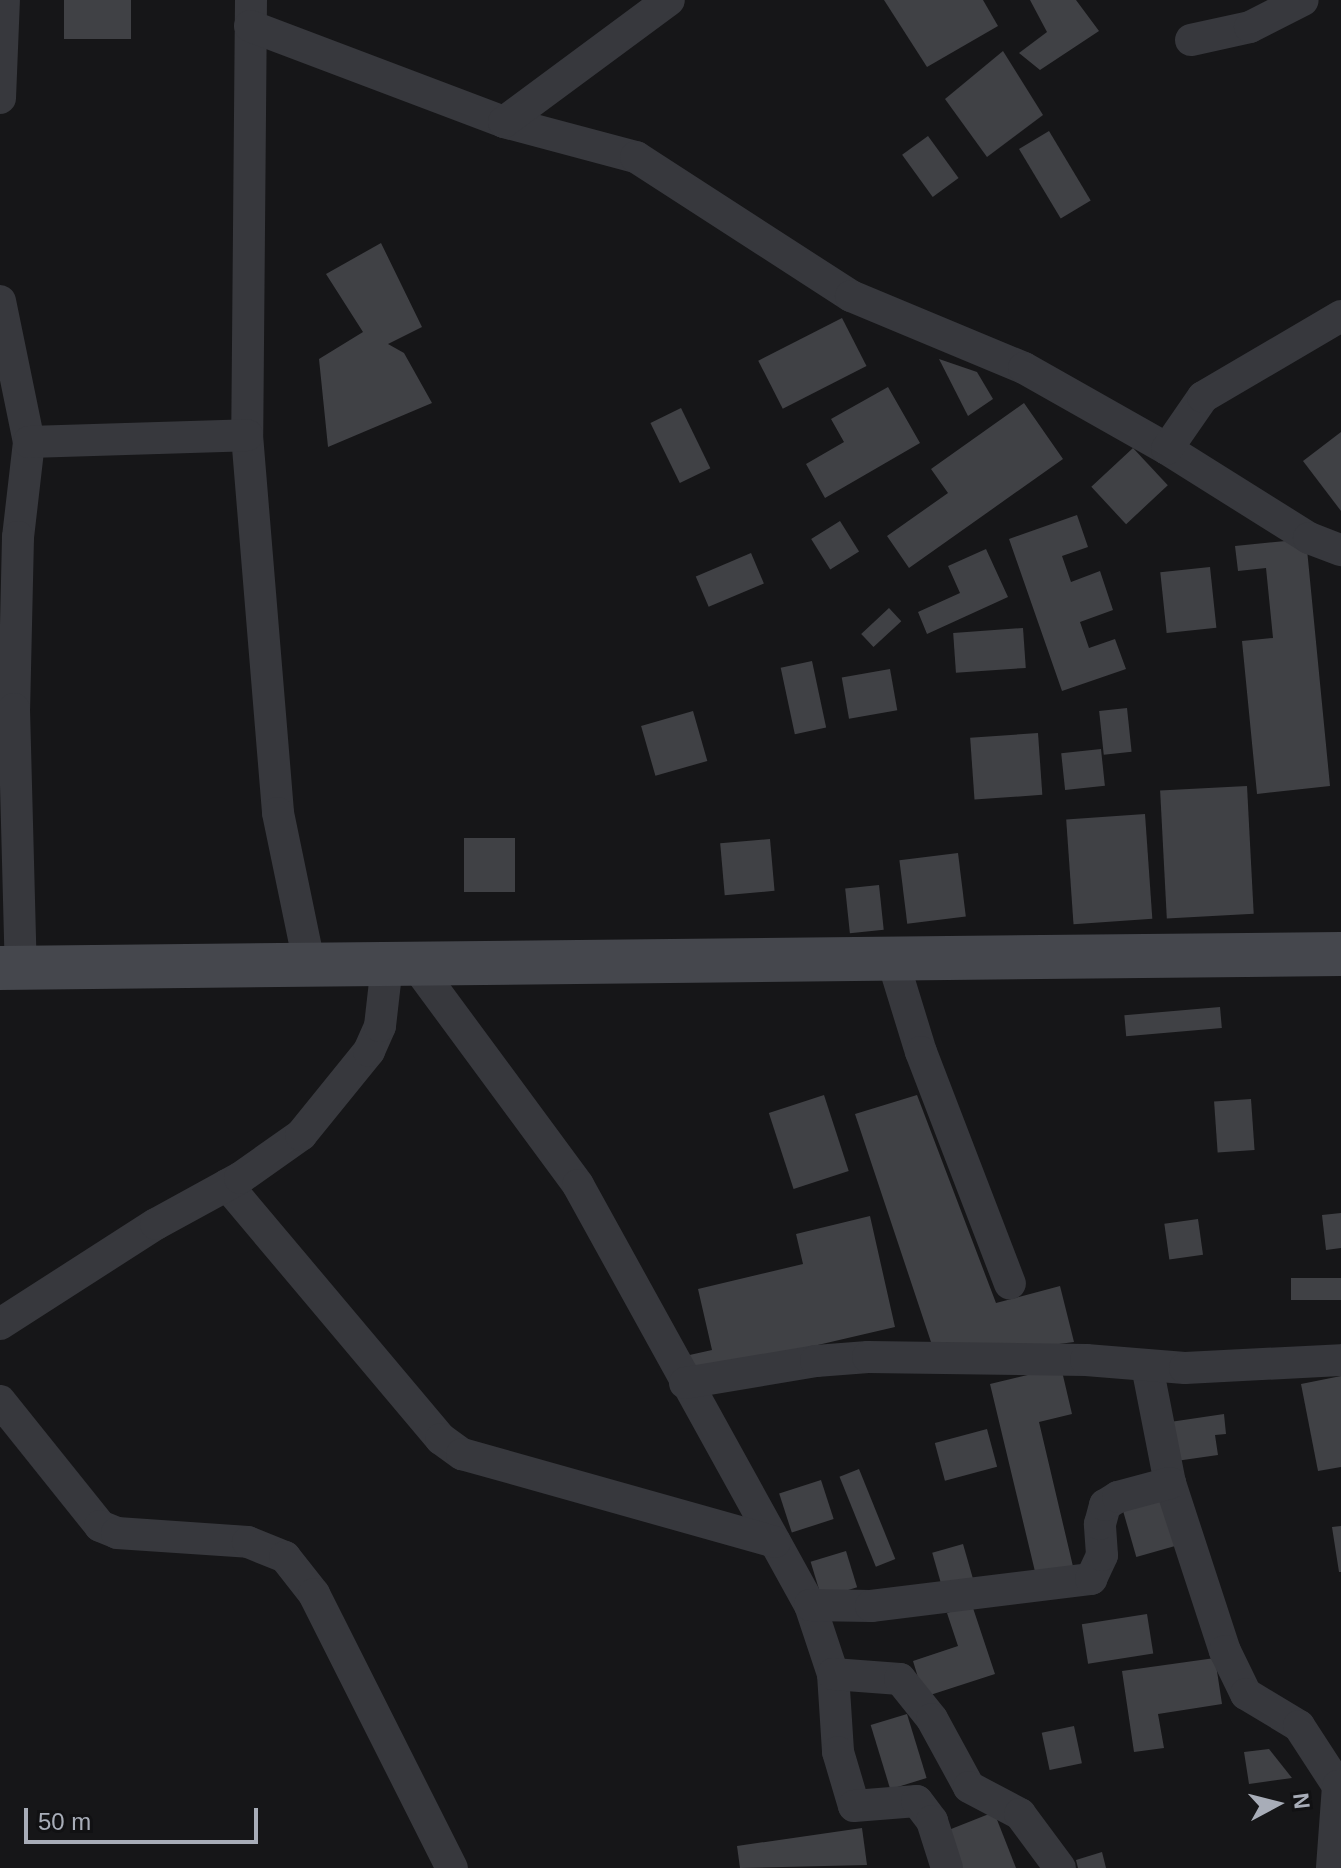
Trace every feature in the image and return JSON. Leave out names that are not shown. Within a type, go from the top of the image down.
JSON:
[{"type":"street","points":[[0,98],[4,0]]},
{"type":"street","points":[[504,122],[669,0]]},
{"type":"street","points":[[1191,40],[1250,27],[1303,0]]},
{"type":"street","points":[[310,967],[278,813],[247,435],[251,13],[504,122],[636,157],[851,296],[1024,368],[1167,449],[1309,538],[1341,550]]},
{"type":"street","points":[[0,301],[29,442],[18,537],[10,968],[1341,954]]},
{"type":"street","points":[[1167,449],[1203,397],[1341,316]]},
{"type":"street","points":[[29,442],[247,435]]},
{"type":"street","points":[[892,958],[921,1052],[1010,1284]]},
{"type":"street","points":[[0,1324],[156,1224],[227,1185],[301,1135],[369,1051],[402,965]]},
{"type":"street","points":[[402,965],[578,1185],[810,1605],[833,1674],[838,1752],[854,1806],[917,1801],[932,1821],[947,1868]]},
{"type":"street","points":[[227,1185],[441,1439],[462,1454],[775,1542]]},
{"type":"street","points":[[685,1383],[816,1361],[868,1357],[1086,1360],[1185,1368],[1341,1360]]},
{"type":"street","points":[[1147,1366],[1170,1483],[1208,1608],[1246,1694],[1299,1726],[1338,1786],[1332,1868]]},
{"type":"street","points":[[0,1401],[100,1526],[117,1533],[248,1542],[285,1557],[314,1594],[452,1868]]},
{"type":"street","points":[[810,1605],[871,1606],[1091,1579],[1102,1555],[1100,1524],[1105,1505],[1118,1497],[1170,1483]]},
{"type":"street","points":[[833,1674],[900,1679],[932,1719],[969,1787],[1020,1814],[1060,1868]]},
{"type":"building","points":[[64,0],[131,0],[131,39],[64,39]]},
{"type":"building","points":[[884,0],[983,0],[998,26],[927,67]]},
{"type":"building","points":[[1030,0],[1076,0],[1099,31],[1040,70],[1019,53],[1047,32]]},
{"type":"building","points":[[1003,51],[1043,115],[987,157],[945,99]]},
{"type":"building","points":[[1049,131],[1091,200],[1061,218],[1019,149]]},
{"type":"building","points":[[928,136],[959,178],[933,197],[902,155]]},
{"type":"building","points":[[381,243],[422,327],[388,344],[404,353],[432,403],[328,447],[319,359],[363,332],[326,274]]},
{"type":"building","points":[[842,318],[867,366],[783,409],[758,361]]},
{"type":"building","points":[[939,359],[977,372],[993,399],[968,416]]},
{"type":"building","points":[[888,387],[920,443],[825,498],[806,464],[844,442],[831,419]]},
{"type":"building","points":[[1024,403],[1063,459],[909,568],[887,536],[948,493],[931,469]]},
{"type":"building","points":[[681,408],[710,468],[680,483],[650,423]]},
{"type":"building","points":[[1341,432],[1341,511],[1303,461]]},
{"type":"building","points":[[1133,448],[1168,485],[1126,524],[1091,487]]},
{"type":"building","points":[[1077,515],[1088,547],[1062,556],[1071,582],[1100,571],[1113,610],[1080,622],[1089,648],[1115,639],[1126,669],[1062,691],[1009,539]]},
{"type":"building","points":[[840,521],[859,552],[830,570],[811,539]]},
{"type":"building","points":[[1306,539],[1330,786],[1257,794],[1242,641],[1273,638],[1266,568],[1238,571],[1235,546]]},
{"type":"building","points":[[986,549],[1008,597],[927,634],[918,612],[960,593],[948,566]]},
{"type":"building","points":[[751,553],[764,583],[709,607],[696,576]]},
{"type":"building","points":[[1210,567],[1216,628],[1167,633],[1160,572]]},
{"type":"building","points":[[889,608],[901,621],[873,647],[861,634]]},
{"type":"building","points":[[1023,628],[1026,668],[956,673],[953,633]]},
{"type":"building","points":[[812,661],[826,728],[795,734],[781,668]]},
{"type":"building","points":[[890,669],[897,710],[849,719],[842,678]]},
{"type":"building","points":[[1127,708],[1132,752],[1104,755],[1099,711]]},
{"type":"building","points":[[693,711],[707,761],[655,776],[641,726]]},
{"type":"building","points":[[1038,733],[1042,795],[974,800],[970,738]]},
{"type":"building","points":[[1101,749],[1105,786],[1065,790],[1061,753]]},
{"type":"building","points":[[1247,786],[1254,914],[1167,918],[1160,791]]},
{"type":"building","points":[[1145,814],[1152,919],[1074,924],[1066,820]]},
{"type":"building","points":[[464,838],[515,838],[515,892],[464,892]]},
{"type":"building","points":[[770,839],[775,891],[725,895],[720,843]]},
{"type":"building","points":[[958,853],[966,917],[907,924],[899,860]]},
{"type":"building","points":[[879,885],[884,930],[850,933],[845,889]]},
{"type":"building","points":[[1220,1007],[1222,1028],[1126,1036],[1124,1015]]},
{"type":"building","points":[[824,1095],[849,1171],[794,1189],[769,1113]]},
{"type":"building","points":[[917,1095],[996,1303],[1060,1286],[1074,1342],[1007,1351],[931,1342],[855,1114]]},
{"type":"building","points":[[1251,1099],[1255,1150],[1218,1152],[1214,1102]]},
{"type":"building","points":[[1341,1213],[1341,1248],[1326,1250],[1322,1215]]},
{"type":"building","points":[[870,1216],[895,1327],[689,1375],[685,1356],[712,1350],[698,1289],[803,1264],[796,1234]]},
{"type":"building","points":[[1198,1219],[1203,1255],[1169,1259],[1164,1224]]},
{"type":"building","points":[[1291,1278],[1341,1278],[1341,1300],[1291,1300]]},
{"type":"building","points":[[1061,1367],[1072,1414],[1039,1422],[1075,1575],[1038,1584],[990,1384]]},
{"type":"building","points":[[1341,1376],[1341,1467],[1318,1471],[1301,1384]]},
{"type":"building","points":[[1224,1414],[1226,1434],[1215,1435],[1218,1455],[1176,1461],[1170,1422]]},
{"type":"building","points":[[987,1429],[997,1467],[945,1481],[935,1443]]},
{"type":"building","points":[[859,1469],[895,1559],[876,1567],[840,1477]]},
{"type":"building","points":[[821,1480],[834,1519],[792,1533],[779,1494]]},
{"type":"building","points":[[1164,1494],[1179,1545],[1136,1557],[1122,1506]]},
{"type":"building","points":[[1341,1526],[1341,1572],[1339,1572],[1332,1527]]},
{"type":"building","points":[[963,1544],[973,1579],[942,1587],[932,1553]]},
{"type":"building","points":[[846,1551],[857,1587],[822,1598],[811,1562]]},
{"type":"building","points":[[972,1605],[995,1674],[924,1697],[913,1661],[958,1646],[947,1613]]},
{"type":"building","points":[[1147,1614],[1153,1654],[1088,1664],[1082,1624]]},
{"type":"building","points":[[1215,1658],[1222,1704],[1158,1714],[1164,1748],[1134,1752],[1122,1671]]},
{"type":"building","points":[[907,1714],[927,1778],[890,1789],[871,1725]]},
{"type":"building","points":[[1074,1726],[1082,1763],[1050,1770],[1042,1733]]},
{"type":"building","points":[[1269,1749],[1292,1778],[1249,1784],[1244,1752]]},
{"type":"building","points":[[994,1812],[1016,1868],[954,1868],[941,1833]]},
{"type":"building","points":[[862,1828],[867,1865],[740,1868],[737,1846]]},
{"type":"building","points":[[1102,1852],[1106,1868],[1078,1868],[1076,1860]]}]
